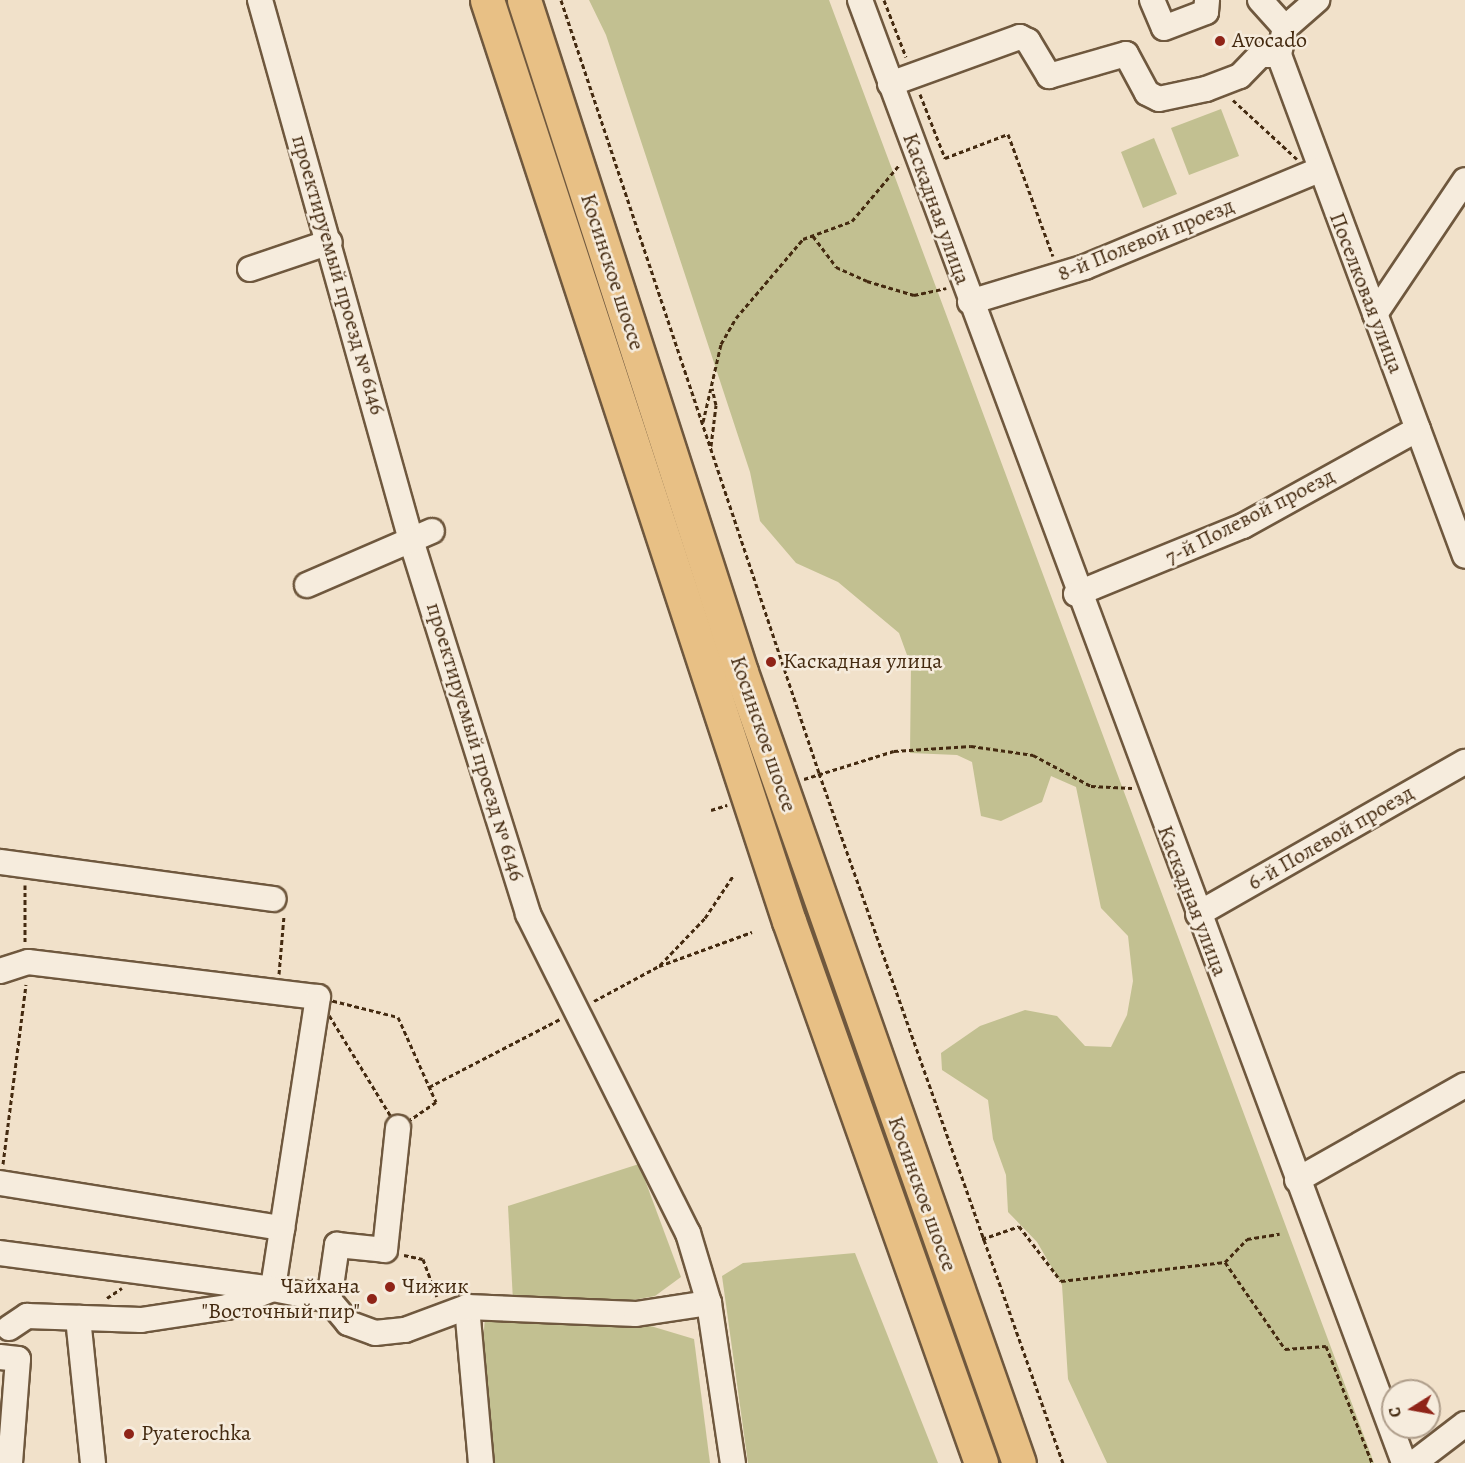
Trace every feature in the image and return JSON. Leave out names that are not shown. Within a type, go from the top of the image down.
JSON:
[{"type":"highway","name":"Косинское шоссе","points":[[487,0],[789,921],[981,1463]]},
{"type":"highway","name":"Косинское шоссе","points":[[528,6],[741,672],[1019,1463]]},
{"type":"street","name":"проектируемый проезд № 6146","points":[[260,0],[330,242],[422,536],[528,914],[688,1233],[709,1303],[734,1463]]},
{"type":"street","name":"Каскадная улица","points":[[860,0],[1076,594],[1404,1463]]},
{"type":"street","points":[[1152,0],[1164,28],[1206,12],[1207,0]]},
{"type":"street","points":[[890,84],[1020,37],[1028,41],[1049,76],[1119,53],[1131,60],[1147,93],[1159,99],[1217,85],[1240,76],[1260,55],[1279,55],[1274,11],[1317,0]]},
{"type":"street","name":"Поселковая улица","points":[[1279,55],[1315,171],[1375,314],[1465,556]]},
{"type":"street","name":"8-й Полевой проезд","points":[[970,302],[1060,276],[1315,171]]},
{"type":"street","points":[[1375,314],[1465,180]]},
{"type":"street","points":[[250,269],[330,242]]},
{"type":"street","name":"7-й Полевой проезд","points":[[1076,594],[1243,526],[1418,429]]},
{"type":"street","points":[[307,585],[422,536]]},
{"type":"street","name":"6-й Полевой проезд","points":[[1198,914],[1465,762]]},
{"type":"street","points":[[0,862],[274,899]]},
{"type":"street","points":[[0,971],[28,962],[276,990],[318,998],[273,1289]]},
{"type":"street","points":[[1297,1180],[1465,1085]]},
{"type":"street","points":[[329,1300],[337,1245],[385,1250],[398,1128]]},
{"type":"street","points":[[0,1183],[282,1228]]},
{"type":"street","points":[[0,1253],[273,1289],[329,1300],[348,1323],[375,1332],[405,1330],[467,1307],[636,1314],[709,1303]]},
{"type":"street","points":[[10,1463],[18,1359],[0,1356],[4,1327],[27,1316],[141,1320],[227,1307],[273,1289]]},
{"type":"street","points":[[467,1307],[481,1463]]},
{"type":"street","points":[[78,1318],[93,1463]]},
{"type":"street","points":[[1414,1463],[1465,1424]]},
{"type":"path","points":[[561,0],[819,773],[1063,1463]]},
{"type":"path","points":[[884,0],[945,158],[1008,134],[1060,276]]},
{"type":"path","points":[[1217,85],[1315,171]]},
{"type":"path","points":[[702,424],[721,344],[736,318],[774,269],[803,239],[852,221],[881,181],[907,160]]},
{"type":"path","points":[[813,236],[836,267],[867,281],[914,295],[952,286]]},
{"type":"path","points":[[710,448],[716,405],[711,385]]},
{"type":"path","points":[[819,773],[894,751],[1006,747],[1091,786],[1150,789]]},
{"type":"path","points":[[0,1183],[28,962],[21,916],[28,864]]},
{"type":"path","points":[[658,966],[705,918],[733,876]]},
{"type":"path","points":[[274,899],[287,921],[276,990]]},
{"type":"path","points":[[584,1006],[658,966],[752,932]]},
{"type":"path","points":[[318,998],[398,1017],[436,1102],[398,1128],[318,998]]},
{"type":"path","points":[[429,1087],[567,1016]]},
{"type":"path","points":[[982,1239],[1019,1226],[1061,1281],[1225,1262],[1247,1239],[1280,1234]]},
{"type":"path","points":[[385,1250],[423,1259],[444,1315]]},
{"type":"path","points":[[1225,1262],[1286,1349],[1326,1346],[1372,1463]]},
{"type":"path","points":[[78,1318],[145,1273]]},
{"type":"shaded area","points":[[589,0],[829,0],[1374,1463],[1107,1463],[1068,1379],[1062,1285],[1037,1242],[1008,1212],[1006,1175],[993,1139],[988,1100],[942,1070],[941,1053],[980,1026],[1025,1010],[1057,1016],[1085,1046],[1111,1047],[1127,1015],[1133,981],[1128,936],[1101,908],[1076,787],[1051,776],[1042,802],[1001,821],[981,816],[972,762],[957,755],[910,753],[911,666],[899,633],[838,582],[796,563],[760,521],[750,472],[606,35]]},
{"type":"shaded area","points":[[1221,109],[1239,156],[1189,175],[1171,128]]},
{"type":"shaded area","points":[[1154,138],[1177,194],[1143,208],[1121,152]]},
{"type":"shaded area","points":[[639,1164],[681,1277],[655,1296],[612,1304],[513,1301],[508,1206]]},
{"type":"shaded area","points":[[855,1253],[938,1463],[748,1463],[722,1276],[743,1263]]},
{"type":"shaded area","points":[[485,1318],[644,1324],[694,1339],[710,1463],[493,1463],[482,1352]]},
{"type":"place","name":"Avocado","points":[[1220,41]]},
{"type":"place","name":"Каскадная улица","points":[[771,662]]},
{"type":"place","name":"Чижик","points":[[390,1287]]},
{"type":"place","name":"Чайхана \"Восточный пир\"","points":[[372,1299]]},
{"type":"place","name":"Pyaterochka","points":[[129,1434]]}]
